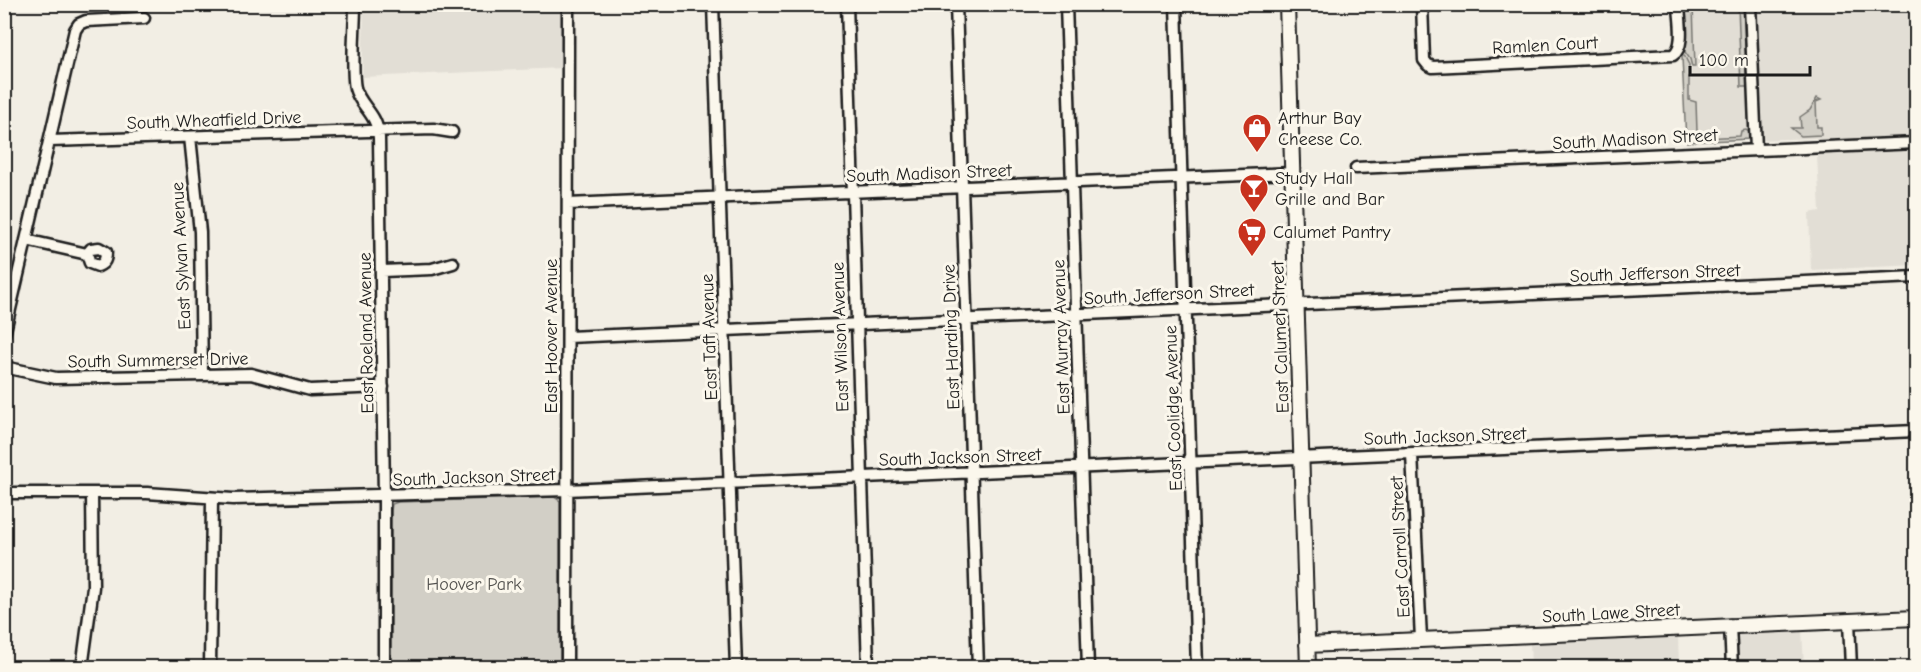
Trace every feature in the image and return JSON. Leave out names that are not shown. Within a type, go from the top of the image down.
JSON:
[{"type":"main road","name":"East Calumet Street","points":[[1287,4],[1308,668]]},
{"type":"main road","name":"South Lawe Street","points":[[1307,645],[1917,618]]},
{"type":"street","name":"East Roeland Avenue","points":[[356,4],[354,74],[356,91],[375,118],[379,131],[384,668]]},
{"type":"street","name":"East Hoover Avenue","points":[[567,668],[568,4]]},
{"type":"street","name":"East Taft Avenue","points":[[713,4],[736,668]]},
{"type":"street","name":"East Wilson Avenue","points":[[847,4],[868,668]]},
{"type":"street","name":"East Harding Drive","points":[[956,4],[978,668]]},
{"type":"street","name":"East Murray Avenue","points":[[1066,4],[1088,668]]},
{"type":"street","name":"East Coolidge Avenue","points":[[1176,4],[1197,668]]},
{"type":"street","name":"Ramlen Court","points":[[1422,4],[1424,57],[1428,65],[1433,67],[1673,55],[1680,44],[1678,4]]},
{"type":"street","points":[[1750,4],[1756,150]]},
{"type":"street","points":[[4,334],[75,30],[79,24],[86,21],[144,18]]},
{"type":"street","name":"South Wheatfield Drive","points":[[50,141],[433,129],[452,132]]},
{"type":"street","name":"East Sylvan Avenue","points":[[190,137],[200,232],[202,375]]},
{"type":"street","name":"South Madison Street","points":[[1356,168],[1917,143]]},
{"type":"street","name":"South Madison Street","points":[[568,204],[1292,173]]},
{"type":"street","points":[[26,240],[87,254]]},
{"type":"street","points":[[382,271],[432,269],[453,263]]},
{"type":"street","name":"South Jefferson Street","points":[[568,337],[1917,277]]},
{"type":"street","name":"South Summerset Drive","points":[[4,367],[56,378],[255,375],[310,390],[382,387]]},
{"type":"street","name":"South Jackson Street","points":[[4,494],[147,493],[212,499],[567,490],[1917,431]]},
{"type":"street","name":"East Carroll Street","points":[[1412,454],[1421,639]]},
{"type":"street","points":[[82,668],[93,587],[92,493]]},
{"type":"street","points":[[210,668],[212,499]]},
{"type":"street","points":[[1849,621],[1851,668]]},
{"type":"street","points":[[1730,626],[1732,668]]},
{"type":"shaded area","points":[[364,5],[562,5],[562,68],[362,77]]},
{"type":"shaded area","points":[[1684,5],[1916,5],[1916,265],[1811,270],[1809,213],[1820,211],[1816,138],[1686,142],[1682,57],[1686,48]]},
{"type":"shaded area","points":[[1802,630],[1804,667],[1739,667],[1737,633]]},
{"type":"shaded area","points":[[1678,634],[1679,667],[1531,667],[1530,641]]},
{"type":"green space","points":[[1684,5],[1693,5],[1695,67],[1692,67],[1685,52]]},
{"type":"green space","points":[[1738,5],[1743,5],[1747,87],[1741,87]]},
{"type":"green space","points":[[1684,55],[1689,65],[1689,100],[1696,102],[1697,132],[1704,132],[1705,138],[1740,136],[1741,131],[1746,130],[1750,133],[1750,139],[1686,142],[1682,57]]},
{"type":"green space","points":[[1817,98],[1821,100],[1816,102],[1817,127],[1821,127],[1821,135],[1801,136],[1791,128],[1801,128],[1800,117],[1810,110]]},
{"type":"green space","name":"Hoover Park","points":[[554,497],[560,501],[560,667],[391,667],[392,504]]},
{"type":"place","name":"Arthur Bay Cheese Co.","points":[[1257,154]]},
{"type":"place","name":"Study Hall Grille and Bar","points":[[1254,214]]},
{"type":"place","name":"Calumet Pantry","points":[[1252,258]]}]
